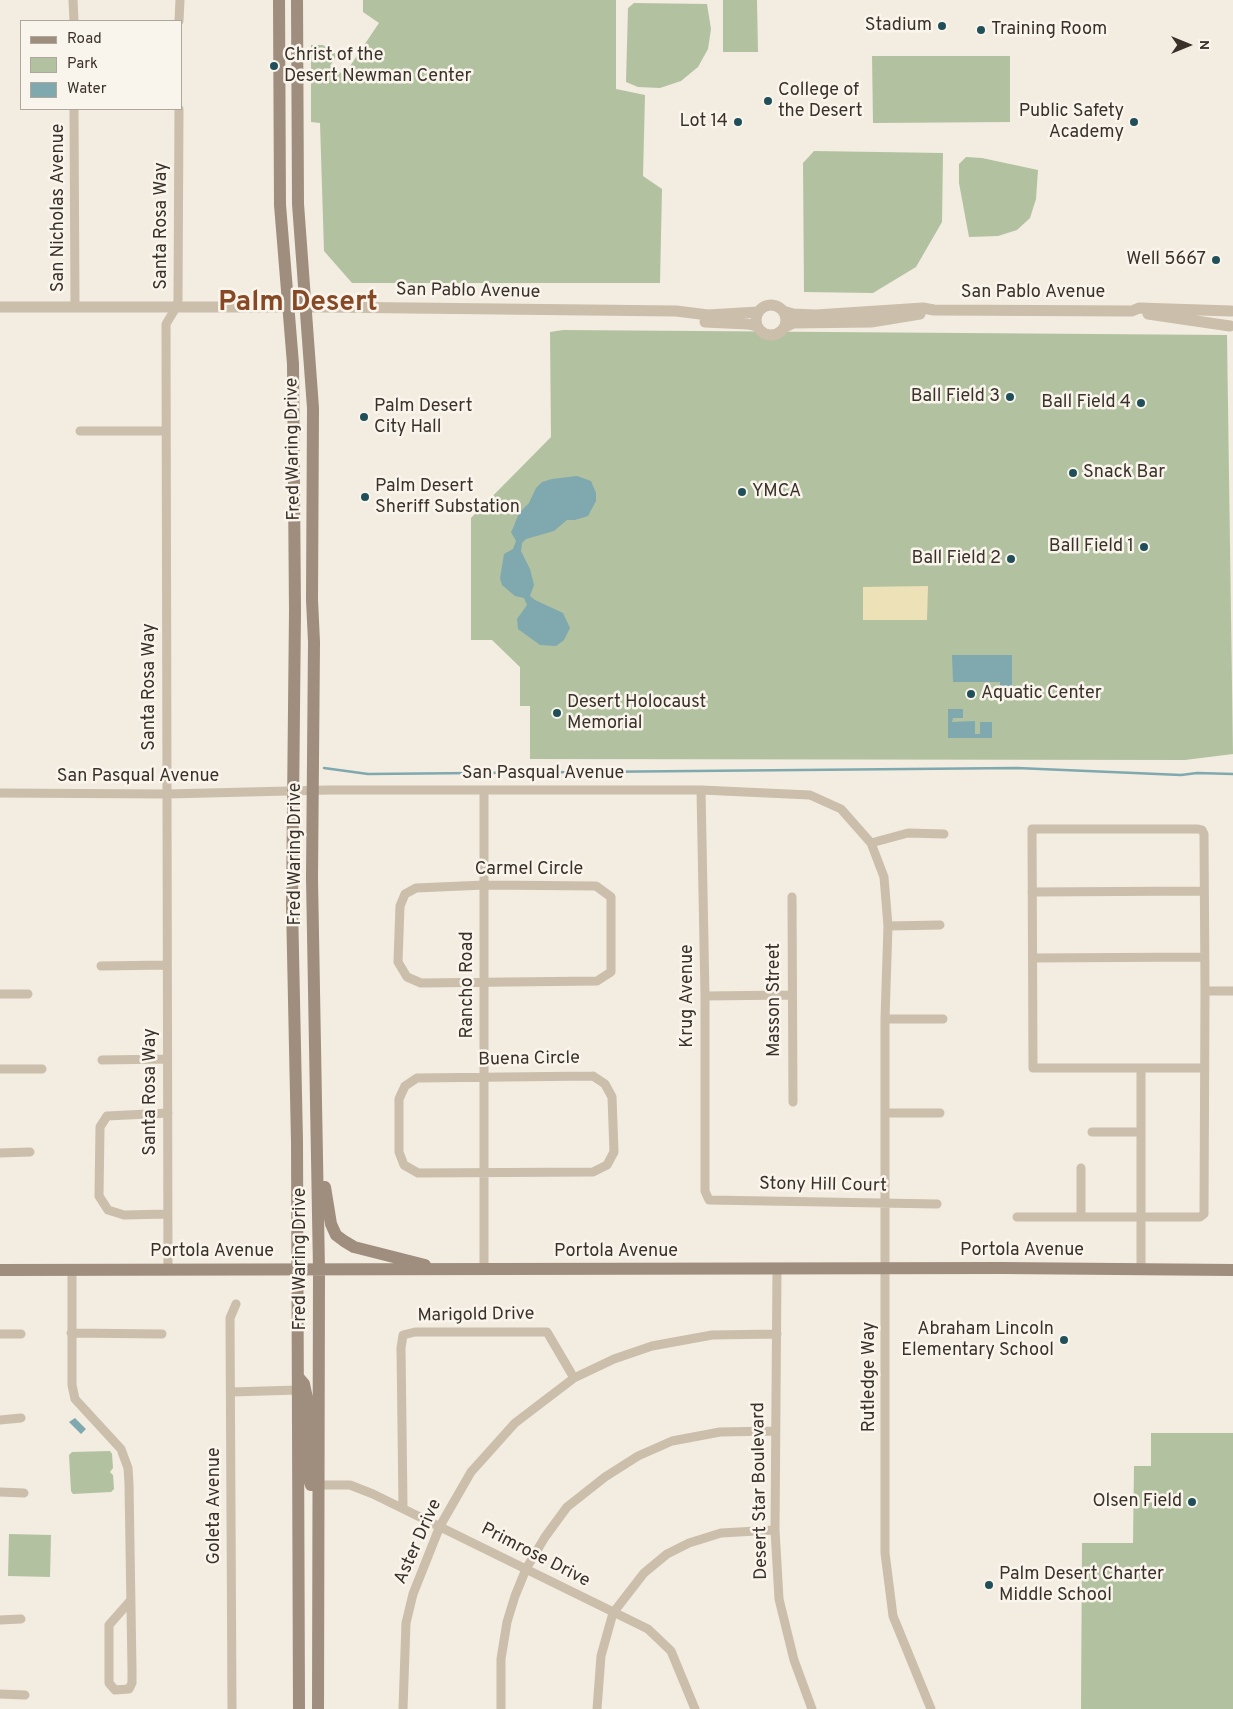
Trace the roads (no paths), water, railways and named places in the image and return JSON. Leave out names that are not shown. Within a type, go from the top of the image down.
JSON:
[{"type":"main road","name":"Fred Waring Drive","points":[[279,0],[280,204],[293,364],[295,611],[293,791],[299,1709]]},
{"type":"main road","name":"Fred Waring Drive","points":[[297,0],[298,204],[313,416],[314,790],[312,878],[319,1270],[318,1709]]},
{"type":"main road","points":[[318,1146],[331,1224],[336,1234],[354,1247],[442,1270]]},
{"type":"main road","name":"Portola Avenue","points":[[0,1270],[886,1268],[1233,1270]]},
{"type":"main road","points":[[298,1377],[304,1384],[307,1398],[307,1474],[311,1485],[318,1485]]},
{"type":"street","points":[[73,0],[74,20]]},
{"type":"street","points":[[179,20],[180,0]]},
{"type":"street","name":"San Nicholas Avenue","points":[[74,110],[76,307]]},
{"type":"street","name":"Santa Rosa Way","points":[[168,1270],[166,324],[177,306],[179,110]]},
{"type":"street","points":[[770,305],[783,310],[786,317],[784,327],[772,336],[763,334],[757,326],[756,316],[758,312],[770,305]]},
{"type":"street","name":"San Pablo Avenue","points":[[0,307],[306,307],[664,313],[676,311],[708,315],[758,312]]},
{"type":"street","name":"San Pablo Avenue","points":[[783,310],[792,314],[816,315],[905,308],[934,310],[1132,310],[1177,320],[1232,328]]},
{"type":"street","name":"San Pablo Avenue","points":[[1132,310],[1139,308],[1232,310]]},
{"type":"street","name":"San Pablo Avenue","points":[[784,327],[793,323],[871,322],[934,310]]},
{"type":"street","points":[[1232,310],[1232,328]]},
{"type":"street","name":"San Pablo Avenue","points":[[664,313],[706,322],[757,326]]},
{"type":"street","points":[[80,431],[166,431]]},
{"type":"street","name":"San Pasqual Avenue","points":[[0,793],[167,794],[314,790],[702,790],[810,795],[841,809],[871,843],[884,877],[888,926],[886,1037]]},
{"type":"street","name":"Rancho Road","points":[[484,790],[482,1173],[484,1270]]},
{"type":"street","name":"Krug Avenue","points":[[702,790],[705,1191],[709,1200]]},
{"type":"street","points":[[1017,1217],[1200,1217],[1204,1214],[1205,991],[1204,834],[1202,830],[1032,829],[1033,1068],[1204,1068]]},
{"type":"street","points":[[871,843],[908,833],[944,834]]},
{"type":"street","name":"Carmel Circle","points":[[485,885],[596,886],[611,897],[611,972],[597,981],[484,983],[422,983],[407,977],[398,962],[400,906],[405,894],[416,888],[485,885]]},
{"type":"street","points":[[1032,892],[1204,891]]},
{"type":"street","name":"Masson Street","points":[[792,898],[790,995],[793,1102]]},
{"type":"street","points":[[888,926],[940,925]]},
{"type":"street","points":[[1033,958],[1204,957]]},
{"type":"street","points":[[101,966],[167,965]]},
{"type":"street","points":[[1205,991],[1233,991]]},
{"type":"street","points":[[0,994],[28,994]]},
{"type":"street","points":[[705,996],[790,995]]},
{"type":"street","points":[[885,1019],[943,1019]]},
{"type":"street","name":"Rutledge Way","points":[[886,1037],[885,1553],[894,1616],[931,1709]]},
{"type":"street","points":[[102,1060],[167,1059]]},
{"type":"street","points":[[1140,1269],[1141,1068]]},
{"type":"street","points":[[0,1069],[42,1069]]},
{"type":"street","name":"Buena Circle","points":[[592,1076],[605,1084],[612,1097],[614,1152],[607,1165],[593,1172],[482,1173],[418,1173],[404,1165],[399,1152],[399,1099],[405,1086],[417,1078],[484,1077],[592,1076]]},
{"type":"street","points":[[167,1214],[124,1214],[108,1210],[99,1196],[100,1127],[107,1116],[168,1113]]},
{"type":"street","points":[[885,1113],[940,1113]]},
{"type":"street","points":[[1092,1132],[1141,1132]]},
{"type":"street","points":[[0,1153],[30,1152]]},
{"type":"street","points":[[1081,1168],[1082,1217]]},
{"type":"street","name":"Stony Hill Court","points":[[709,1200],[937,1204]]},
{"type":"street","name":"Desert Star Boulevard","points":[[777,1268],[775,1530],[779,1599],[794,1660],[812,1709]]},
{"type":"street","points":[[72,1269],[72,1385],[75,1399],[122,1450],[126,1458],[129,1484],[131,1600],[132,1683],[129,1689],[115,1690],[109,1683],[109,1625],[131,1600]]},
{"type":"street","name":"Goleta Avenue","points":[[232,1709],[230,1318],[236,1304]]},
{"type":"street","name":"Marigold Drive","points":[[403,1507],[401,1348],[403,1335],[424,1332],[547,1332],[574,1378]]},
{"type":"street","points":[[71,1333],[162,1334]]},
{"type":"street","points":[[0,1334],[21,1334]]},
{"type":"street","name":"Aster Drive","points":[[403,1709],[406,1623],[413,1594],[440,1526],[471,1472],[515,1424],[574,1378],[614,1359],[652,1346],[712,1335],[776,1334]]},
{"type":"street","points":[[231,1392],[298,1390]]},
{"type":"street","points":[[0,1420],[21,1418]]},
{"type":"street","points":[[501,1709],[501,1659],[507,1622],[526,1569],[545,1537],[568,1507],[605,1477],[638,1456],[672,1441],[720,1432],[776,1431]]},
{"type":"street","name":"Primrose Drive","points":[[318,1485],[350,1485],[403,1507],[648,1629],[671,1651],[695,1709]]},
{"type":"street","points":[[0,1492],[24,1493]]},
{"type":"street","points":[[597,1709],[601,1656],[613,1613],[644,1573],[667,1554],[689,1543],[721,1533],[775,1530]]},
{"type":"street","points":[[0,1620],[21,1619]]},
{"type":"street","points":[[0,1694],[25,1696]]},
{"type":"water","points":[[577,476],[591,481],[596,493],[596,501],[588,516],[567,520],[554,531],[526,539],[522,543],[521,551],[530,569],[534,585],[530,596],[563,613],[570,628],[564,640],[556,646],[540,645],[518,629],[517,619],[527,605],[524,598],[515,596],[502,585],[500,578],[504,554],[513,549],[516,541],[511,532],[519,513],[529,503],[536,488],[542,482],[552,479]]},
{"type":"water","points":[[952,655],[1012,655],[1012,687],[1000,687],[1000,682],[953,682]]},
{"type":"water","points":[[948,709],[963,709],[963,718],[953,718],[952,722],[975,721],[975,734],[980,734],[980,722],[992,722],[992,738],[948,738]]},
{"type":"water","points":[[75,1418],[86,1429],[81,1434],[69,1422]]},
{"type":"waterway","points":[[324,768],[368,774],[1017,768],[1181,775],[1197,773],[1233,774]]},
{"type":"place","name":"Stadium","points":[[942,26]]},
{"type":"place","name":"Training Room","points":[[981,30]]},
{"type":"place","name":"Christ of the Desert Newman Center","points":[[274,66]]},
{"type":"place","name":"College of the Desert","points":[[768,101]]},
{"type":"place","name":"Lot 14","points":[[738,122]]},
{"type":"place","name":"Public Safety Academy","points":[[1134,122]]},
{"type":"place","name":"Well 5667","points":[[1216,260]]},
{"type":"place","name":"Ball Field 3","points":[[1010,397]]},
{"type":"place","name":"Ball Field 4","points":[[1141,403]]},
{"type":"place","name":"Palm Desert City Hall","points":[[364,417]]},
{"type":"place","name":"Snack Bar","points":[[1073,473]]},
{"type":"place","name":"YMCA","points":[[742,492]]},
{"type":"place","name":"Palm Desert Sheriff Substation","points":[[365,497]]},
{"type":"place","name":"Ball Field 1","points":[[1144,547]]},
{"type":"place","name":"Ball Field 2","points":[[1011,559]]},
{"type":"place","name":"Aquatic Center","points":[[971,694]]},
{"type":"place","name":"Desert Holocaust Memorial","points":[[557,713]]},
{"type":"place","name":"Abraham Lincoln Elementary School","points":[[1064,1340]]},
{"type":"place","name":"Olsen Field","points":[[1192,1502]]},
{"type":"place","name":"Palm Desert Charter Middle School","points":[[989,1585]]},
{"type":"district","name":"Palm Desert","points":[[298,304]]}]
